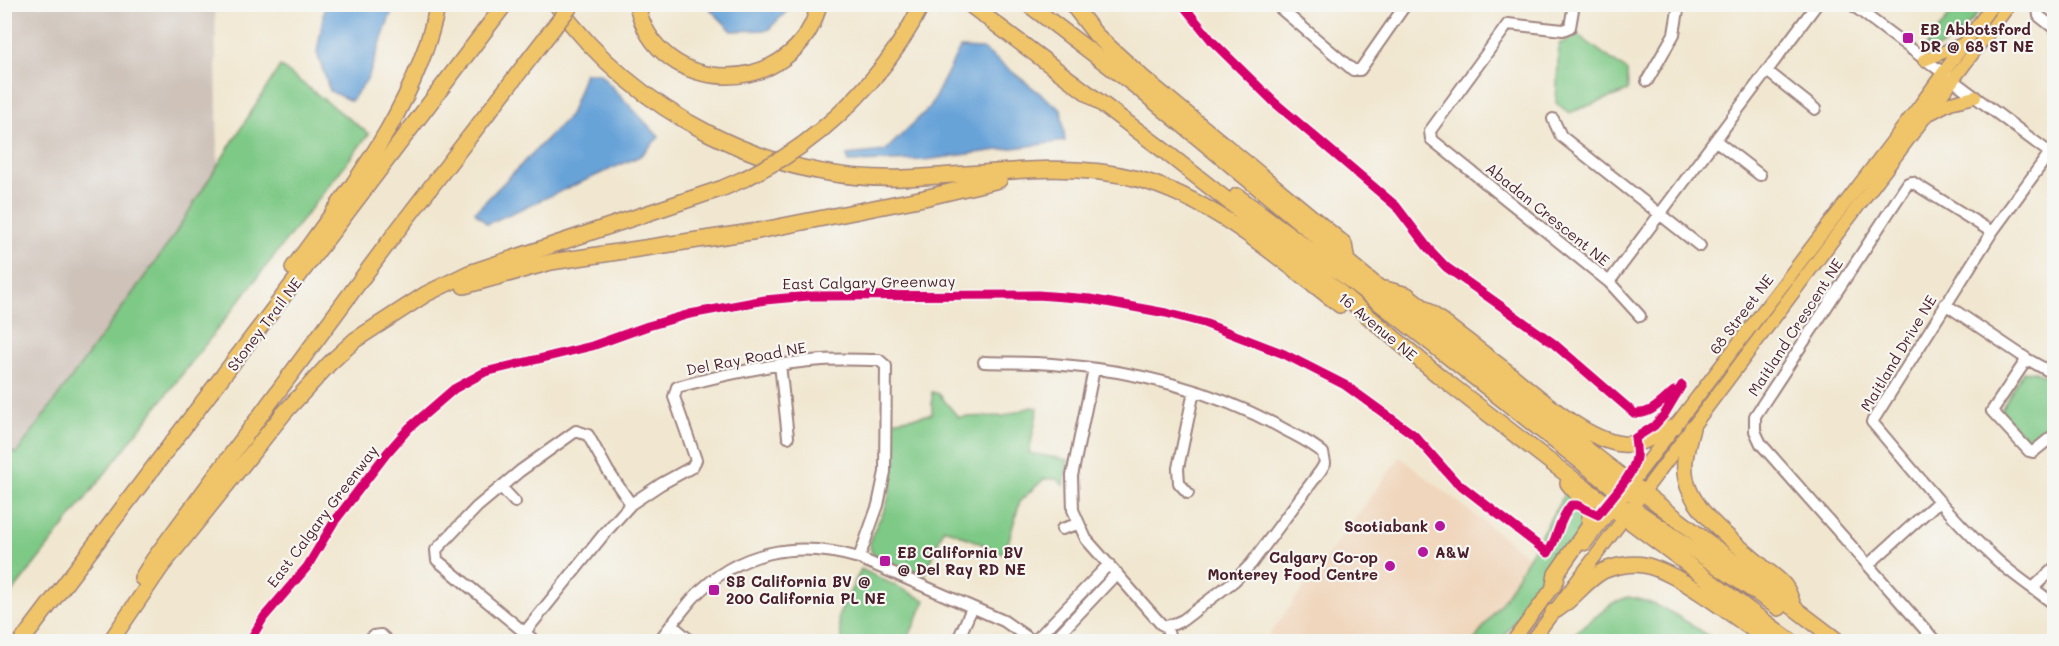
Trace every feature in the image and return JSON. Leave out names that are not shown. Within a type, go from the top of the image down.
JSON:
[{"type":"highway","points":[[156,466],[171,438],[371,161],[403,102],[418,68],[430,36],[438,4]]},
{"type":"highway","name":"Stoney Trail NE","points":[[21,642],[505,4]]},
{"type":"highway","points":[[556,4],[606,61],[648,97],[701,129],[743,150],[815,171],[847,177],[875,179],[1021,170],[1068,170],[1100,172],[1137,179],[1176,192],[1209,209],[1271,252],[1373,331],[1405,348]]},
{"type":"highway","points":[[102,642],[166,542],[397,231],[572,4]]},
{"type":"highway","points":[[637,4],[642,22],[651,39],[664,53],[689,69],[708,75],[730,77],[763,70],[779,63],[791,54],[813,26],[819,4]]},
{"type":"highway","name":"16 Avenue NE","points":[[969,4],[1158,146],[1275,238],[1405,348],[1553,464],[1622,511],[1792,642]]},
{"type":"highway","name":"16 Avenue NE","points":[[1028,4],[1137,87],[1347,262],[1632,489],[1837,639]]},
{"type":"highway","points":[[1072,4],[1096,36],[1143,78],[1344,243],[1347,262]]},
{"type":"highway","points":[[110,642],[161,567],[284,413],[330,363],[355,340],[426,294],[469,273],[723,188],[783,158],[831,122],[873,79],[894,51],[920,9]]},
{"type":"highway","points":[[1158,146],[1208,175],[1312,250],[1608,483],[1632,489]]},
{"type":"highway","points":[[381,322],[475,282],[551,262],[822,220],[1021,175],[1068,170]]},
{"type":"highway","points":[[1378,287],[1407,295],[1576,425],[1594,435],[1616,443],[1630,444],[1650,439],[1674,427]]},
{"type":"highway","points":[[1692,428],[1684,466],[1693,498],[1704,513],[1785,587],[1794,608]]},
{"type":"highway","points":[[1553,464],[1585,501],[1590,511],[1588,528],[1556,574],[1554,585]]},
{"type":"highway","points":[[1622,511],[1706,557],[1807,627],[1837,639]]},
{"type":"highway","points":[[1553,612],[1565,606],[1589,581],[1602,572],[1624,566],[1643,565],[1668,574],[1695,590],[1770,642]]},
{"type":"main road","name":"68 Street NE","points":[[1512,642],[1554,585],[1622,511],[1632,489],[1692,428],[1925,117],[1964,43],[1993,4]]},
{"type":"main road","name":"68 Street NE","points":[[1531,642],[1622,511],[1632,489],[1674,427],[1920,105],[2010,4]]},
{"type":"main road","points":[[1924,60],[1964,43]]},
{"type":"main road","points":[[1925,117],[1944,105],[1975,97]]},
{"type":"street","points":[[1275,4],[1353,70],[1360,70],[1406,4]]},
{"type":"street","name":"Abadan Crescent NE","points":[[1574,4],[1570,27],[1563,30],[1508,24],[1431,131],[1431,139],[1609,282],[1817,4]]},
{"type":"street","points":[[1647,81],[1674,34],[1680,4]]},
{"type":"street","points":[[1851,4],[1947,77],[2052,150]]},
{"type":"street","points":[[2041,4],[2038,8],[2039,16],[2055,28]]},
{"type":"street","points":[[1767,71],[1815,109]]},
{"type":"street","points":[[1553,119],[1561,136],[1700,246]]},
{"type":"street","points":[[1715,140],[1760,174]]},
{"type":"street","name":"Maitland Drive NE","points":[[2052,150],[1992,232],[1872,422],[1939,501],[2001,564],[2055,604]]},
{"type":"street","name":"Maitland Crescent NE","points":[[1936,642],[1761,444],[1755,431],[1755,416],[1908,183],[1912,182],[1992,232]]},
{"type":"street","points":[[1609,282],[1640,316]]},
{"type":"street","points":[[1945,304],[2027,359],[2055,374]]},
{"type":"street","points":[[2027,359],[1992,411],[2029,451],[2033,452],[2055,435]]},
{"type":"street","name":"Del Ray Road NE","points":[[521,637],[631,504],[692,467],[696,460],[674,397],[677,387],[724,374],[780,364],[825,360],[879,360],[886,366],[885,471],[878,505],[859,558]]},
{"type":"street","points":[[984,362],[1052,364],[1140,375],[1237,406],[1296,436],[1323,453],[1325,463],[1251,564],[1206,604],[1183,620],[1166,626]]},
{"type":"street","points":[[780,364],[788,437]]},
{"type":"street","points":[[1094,369],[1072,476],[1072,510],[1086,539],[1157,620],[1166,626],[1171,642]]},
{"type":"street","points":[[1188,493],[1179,483],[1178,468],[1194,391]]},
{"type":"street","points":[[536,642],[521,637],[437,560],[436,550],[477,507],[520,471],[576,431],[588,435],[608,471],[631,504]]},
{"type":"street","points":[[501,487],[515,502]]},
{"type":"street","points":[[1868,564],[1939,501]]},
{"type":"street","points":[[1062,529],[1078,524]]},
{"type":"street","points":[[665,639],[672,625],[693,598],[715,578],[751,559],[774,551],[803,548],[834,551],[859,558],[1004,621],[1034,642],[1109,564]]},
{"type":"street","points":[[2033,588],[2055,568]]},
{"type":"street","points":[[1052,642],[1118,573]]},
{"type":"street","points":[[957,642],[972,608]]},
{"type":"street","points":[[672,625],[692,642]]},
{"type":"street","points":[[369,642],[373,636],[381,635],[389,642]]},
{"type":"shaded area","points":[[4,5],[215,5],[218,164],[169,243],[15,454],[4,446]]},
{"type":"shaded area","points":[[1400,457],[1529,557],[1504,599],[1473,641],[1264,642]]},
{"type":"green space","points":[[1957,5],[1985,5],[1950,42],[1933,49],[1925,48]]},
{"type":"green space","points":[[1578,35],[1627,71],[1628,91],[1569,113],[1556,103],[1559,44]]},
{"type":"green space","points":[[280,66],[369,134],[5,602],[5,446],[16,454],[169,243]]},
{"type":"green space","points":[[2033,371],[2054,380],[2054,425],[2042,436],[2030,442],[2003,413],[2002,408],[2023,372]]},
{"type":"green space","points":[[932,392],[939,394],[958,417],[1004,416],[1031,407],[1038,408],[1029,453],[1069,460],[1064,486],[1057,479],[1044,479],[1020,501],[1005,554],[944,528],[925,575],[876,557],[870,546],[873,532],[886,506],[891,486],[892,421],[932,414]]},
{"type":"green space","points":[[1567,490],[1585,511],[1578,538],[1500,641],[1473,642],[1504,599]]},
{"type":"green space","points":[[861,569],[925,600],[907,641],[842,641],[838,617]]},
{"type":"green space","points":[[1628,597],[1663,609],[1717,641],[1565,641],[1613,603]]},
{"type":"water","points":[[325,5],[394,5],[368,78],[351,101],[330,91],[317,53]]},
{"type":"water","points":[[706,5],[793,5],[768,30],[732,31]]},
{"type":"water","points":[[960,48],[983,49],[1061,110],[1065,141],[925,160],[848,162],[847,155],[885,151],[930,107]]},
{"type":"water","points":[[585,73],[599,73],[659,137],[640,156],[487,224],[475,212],[570,115]]},
{"type":"cycle path","points":[[1182,4],[1212,41],[1274,102],[1396,206],[1428,248],[1446,267],[1553,343],[1634,413],[1651,410],[1674,391]]},
{"type":"cycle path","name":"East Calgary Greenway","points":[[249,642],[264,617],[307,567],[334,522],[387,453],[409,428],[454,389],[485,372],[592,346],[690,314],[765,300],[808,296],[1038,295],[1090,299],[1166,313],[1204,323],[1284,354],[1345,385],[1414,435],[1454,480],[1548,553],[1563,517],[1571,505],[1577,505],[1598,515],[1620,488],[1634,465],[1635,438],[1654,426],[1664,415],[1682,385]]},
{"type":"place","name":"EB Abbotsford DR @ 68 ST NE","points":[[1908,38]]},
{"type":"place","name":"Scotiabank","points":[[1440,526]]},
{"type":"place","name":"A&W","points":[[1423,552]]},
{"type":"place","name":"EB California BV @ Del Ray RD NE","points":[[885,561]]},
{"type":"place","name":"Calgary Co-op Monterey Food Centre","points":[[1390,566]]},
{"type":"place","name":"SB California BV @ 200 California PL NE","points":[[714,590]]}]
